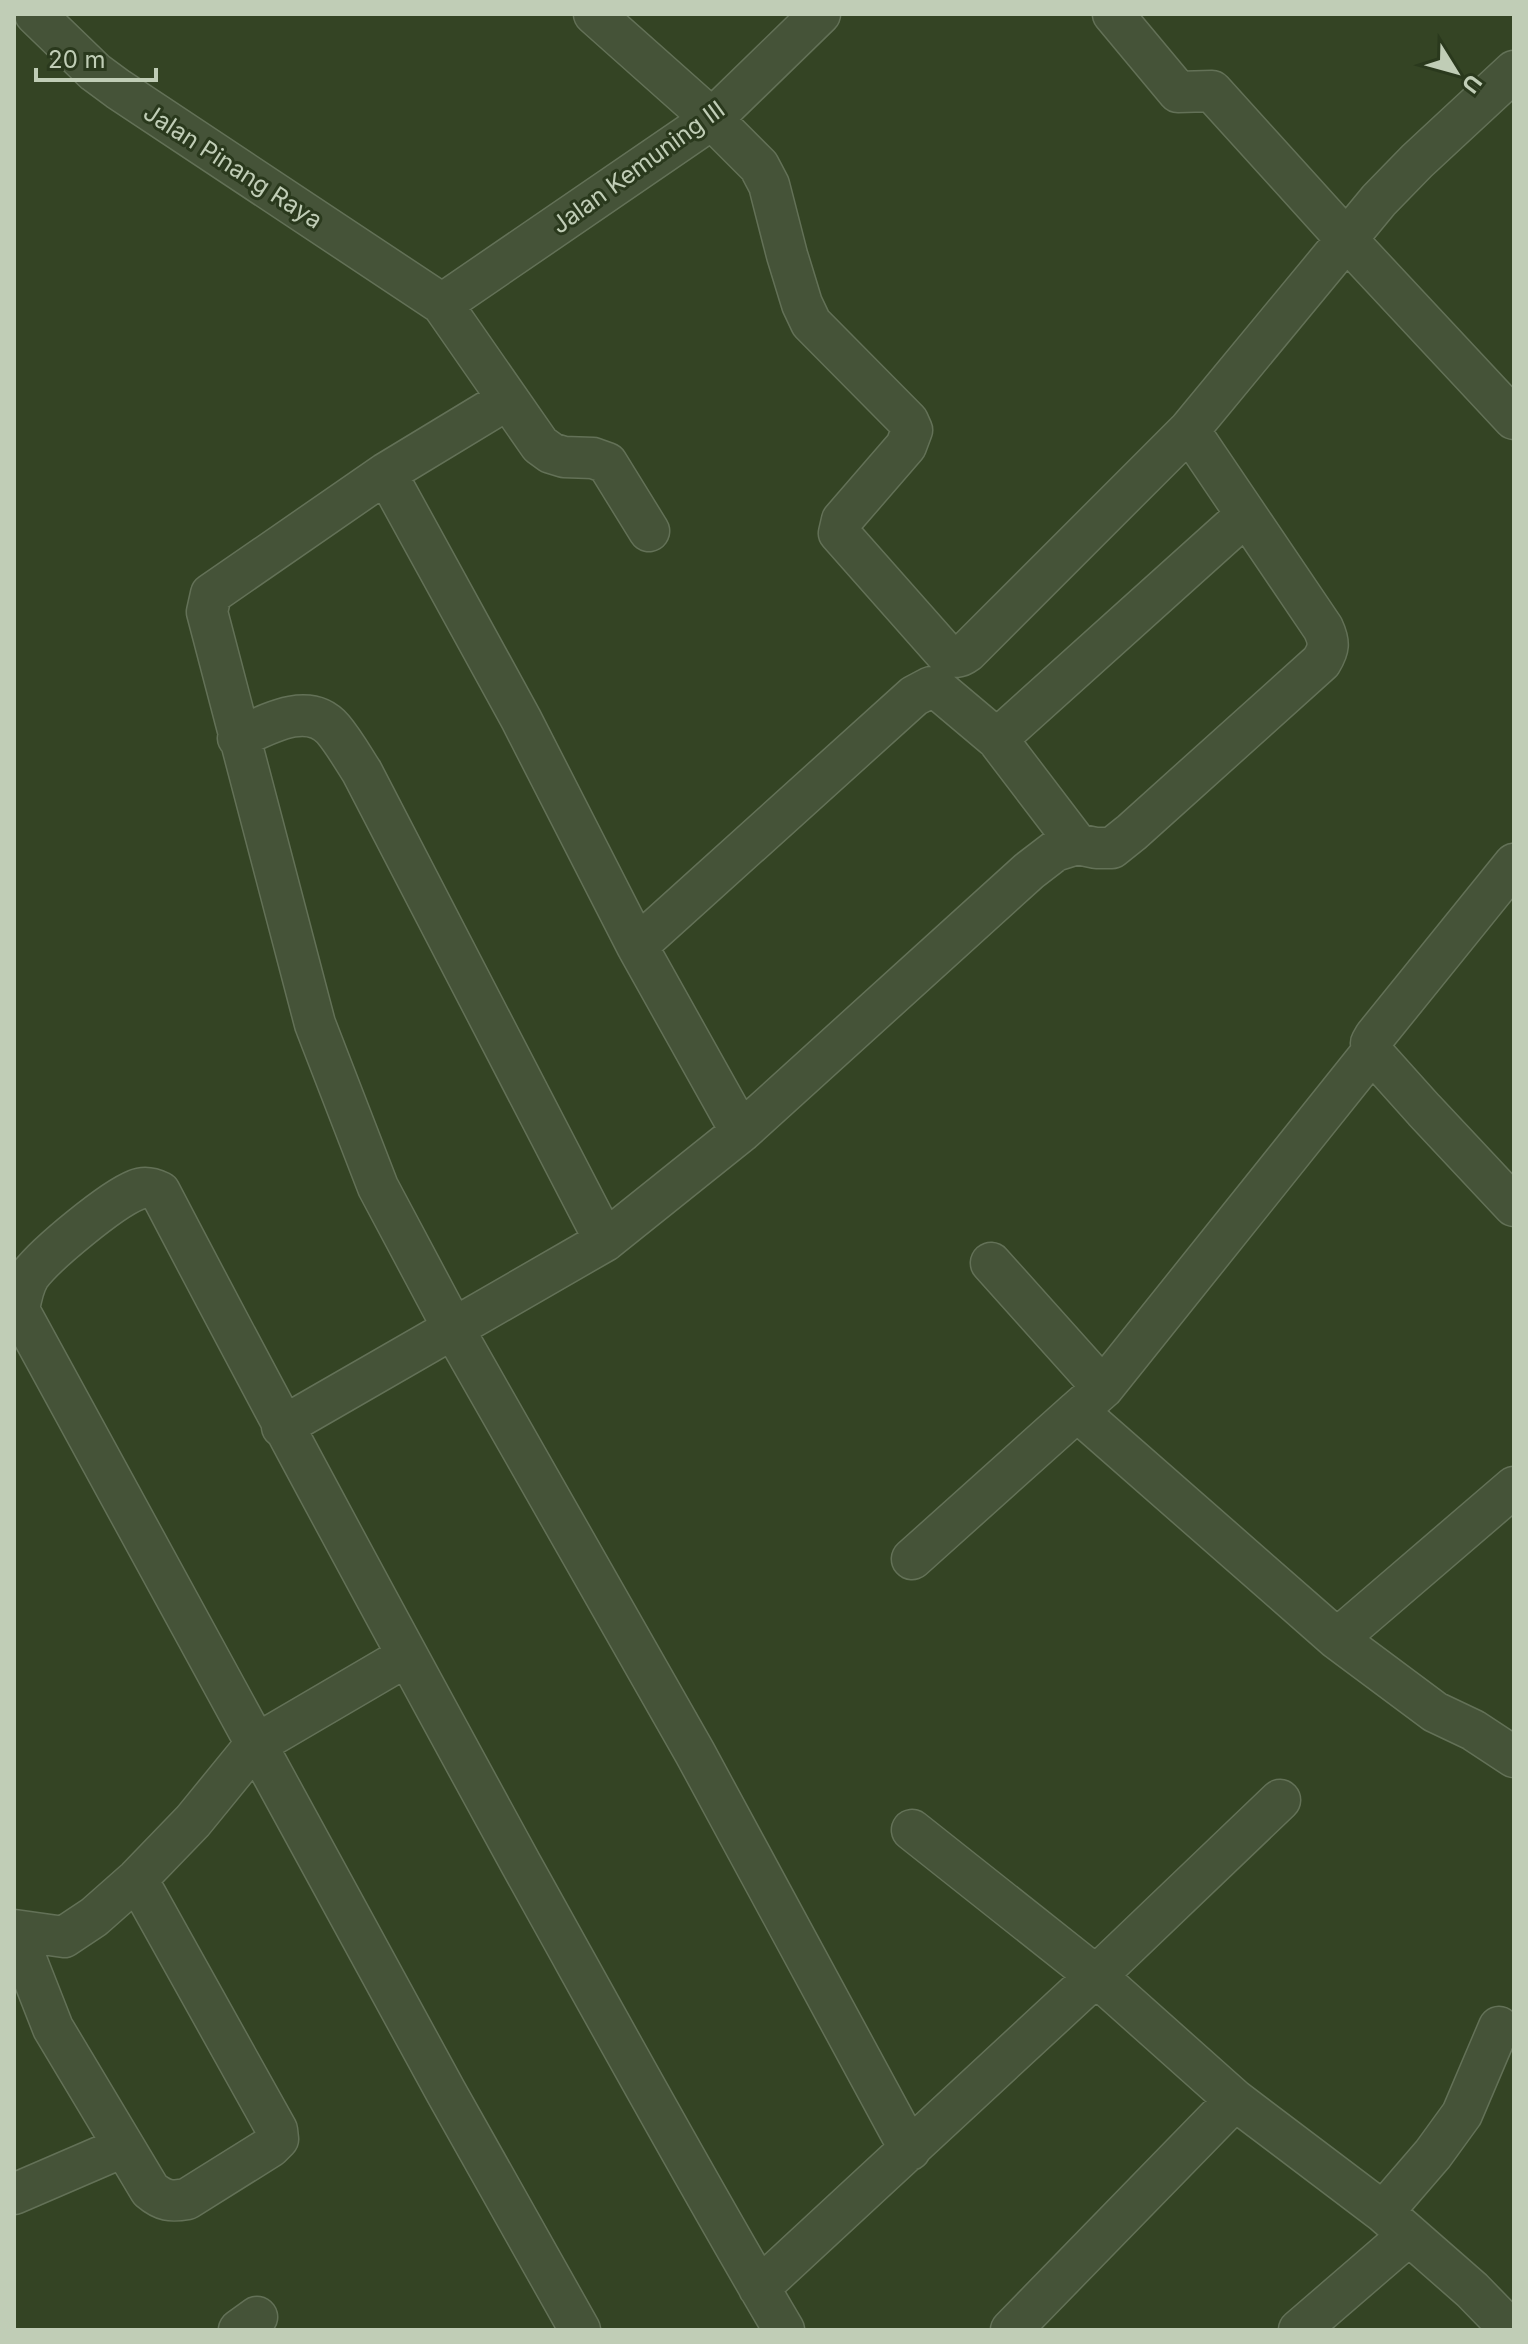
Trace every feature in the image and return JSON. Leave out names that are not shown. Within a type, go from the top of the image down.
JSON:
[{"type":"street","name":"Jalan Pinang Raya","points":[[35,14],[95,72],[118,89],[442,304]]},
{"type":"street","points":[[594,14],[712,119],[759,166],[769,185],[787,255],[811,323],[908,421],[912,430],[906,446],[842,520],[839,533],[946,654],[958,658],[1189,430],[1379,200],[1514,71]]},
{"type":"street","name":"Jalan Kemuning III","points":[[442,304],[712,119],[820,14]]},
{"type":"street","points":[[1113,14],[1178,92],[1212,91],[1514,419]]},
{"type":"street","points":[[442,304],[540,445],[564,457],[600,459],[607,463],[649,531]]},
{"type":"street","points":[[508,399],[386,473],[211,594],[207,612],[315,1024],[378,1187],[453,1328],[695,1753],[910,2150]]},
{"type":"street","points":[[282,1427],[605,1241],[741,1132],[1029,871],[1055,851],[1077,844],[1112,848],[1321,662],[1328,651],[1328,639],[1323,628],[1189,430]]},
{"type":"street","points":[[386,473],[521,719],[637,946],[741,1132]]},
{"type":"street","points":[[997,739],[1236,524]]},
{"type":"street","points":[[637,946],[914,696],[931,687],[940,691],[997,739],[1077,844]]},
{"type":"street","points":[[238,738],[278,720],[304,715],[323,720],[333,729],[362,772],[605,1241]]},
{"type":"street","points":[[1514,864],[1371,1043],[1372,1052],[1514,1206]]},
{"type":"street","points":[[912,1559],[1090,1399],[1372,1052]]},
{"type":"street","points":[[580,2330],[255,1745],[19,1310],[21,1293],[30,1276],[110,1205],[138,1189],[150,1187],[160,1192],[282,1427],[407,1656],[703,2193],[784,2330]]},
{"type":"street","points":[[991,1263],[1090,1399],[1337,1639],[1435,1712],[1473,1730],[1514,1757]]},
{"type":"street","points":[[1337,1639],[1514,1487]]},
{"type":"street","points":[[137,1879],[273,2122],[278,2139],[187,2199],[171,2202],[150,2190],[53,2028],[14,1931],[64,1937],[94,1917],[137,1879],[193,1821],[255,1745],[407,1656]]},
{"type":"street","points":[[759,2288],[1096,1976],[1280,1800]]},
{"type":"street","points":[[912,1830],[1096,1976],[1235,2100],[1396,2223],[1472,2290],[1511,2330]]},
{"type":"street","points":[[1299,2330],[1396,2223],[1433,2154],[1462,2114],[1499,2027]]},
{"type":"street","points":[[1011,2330],[1235,2100]]},
{"type":"street","points":[[14,2194],[123,2147]]}]
